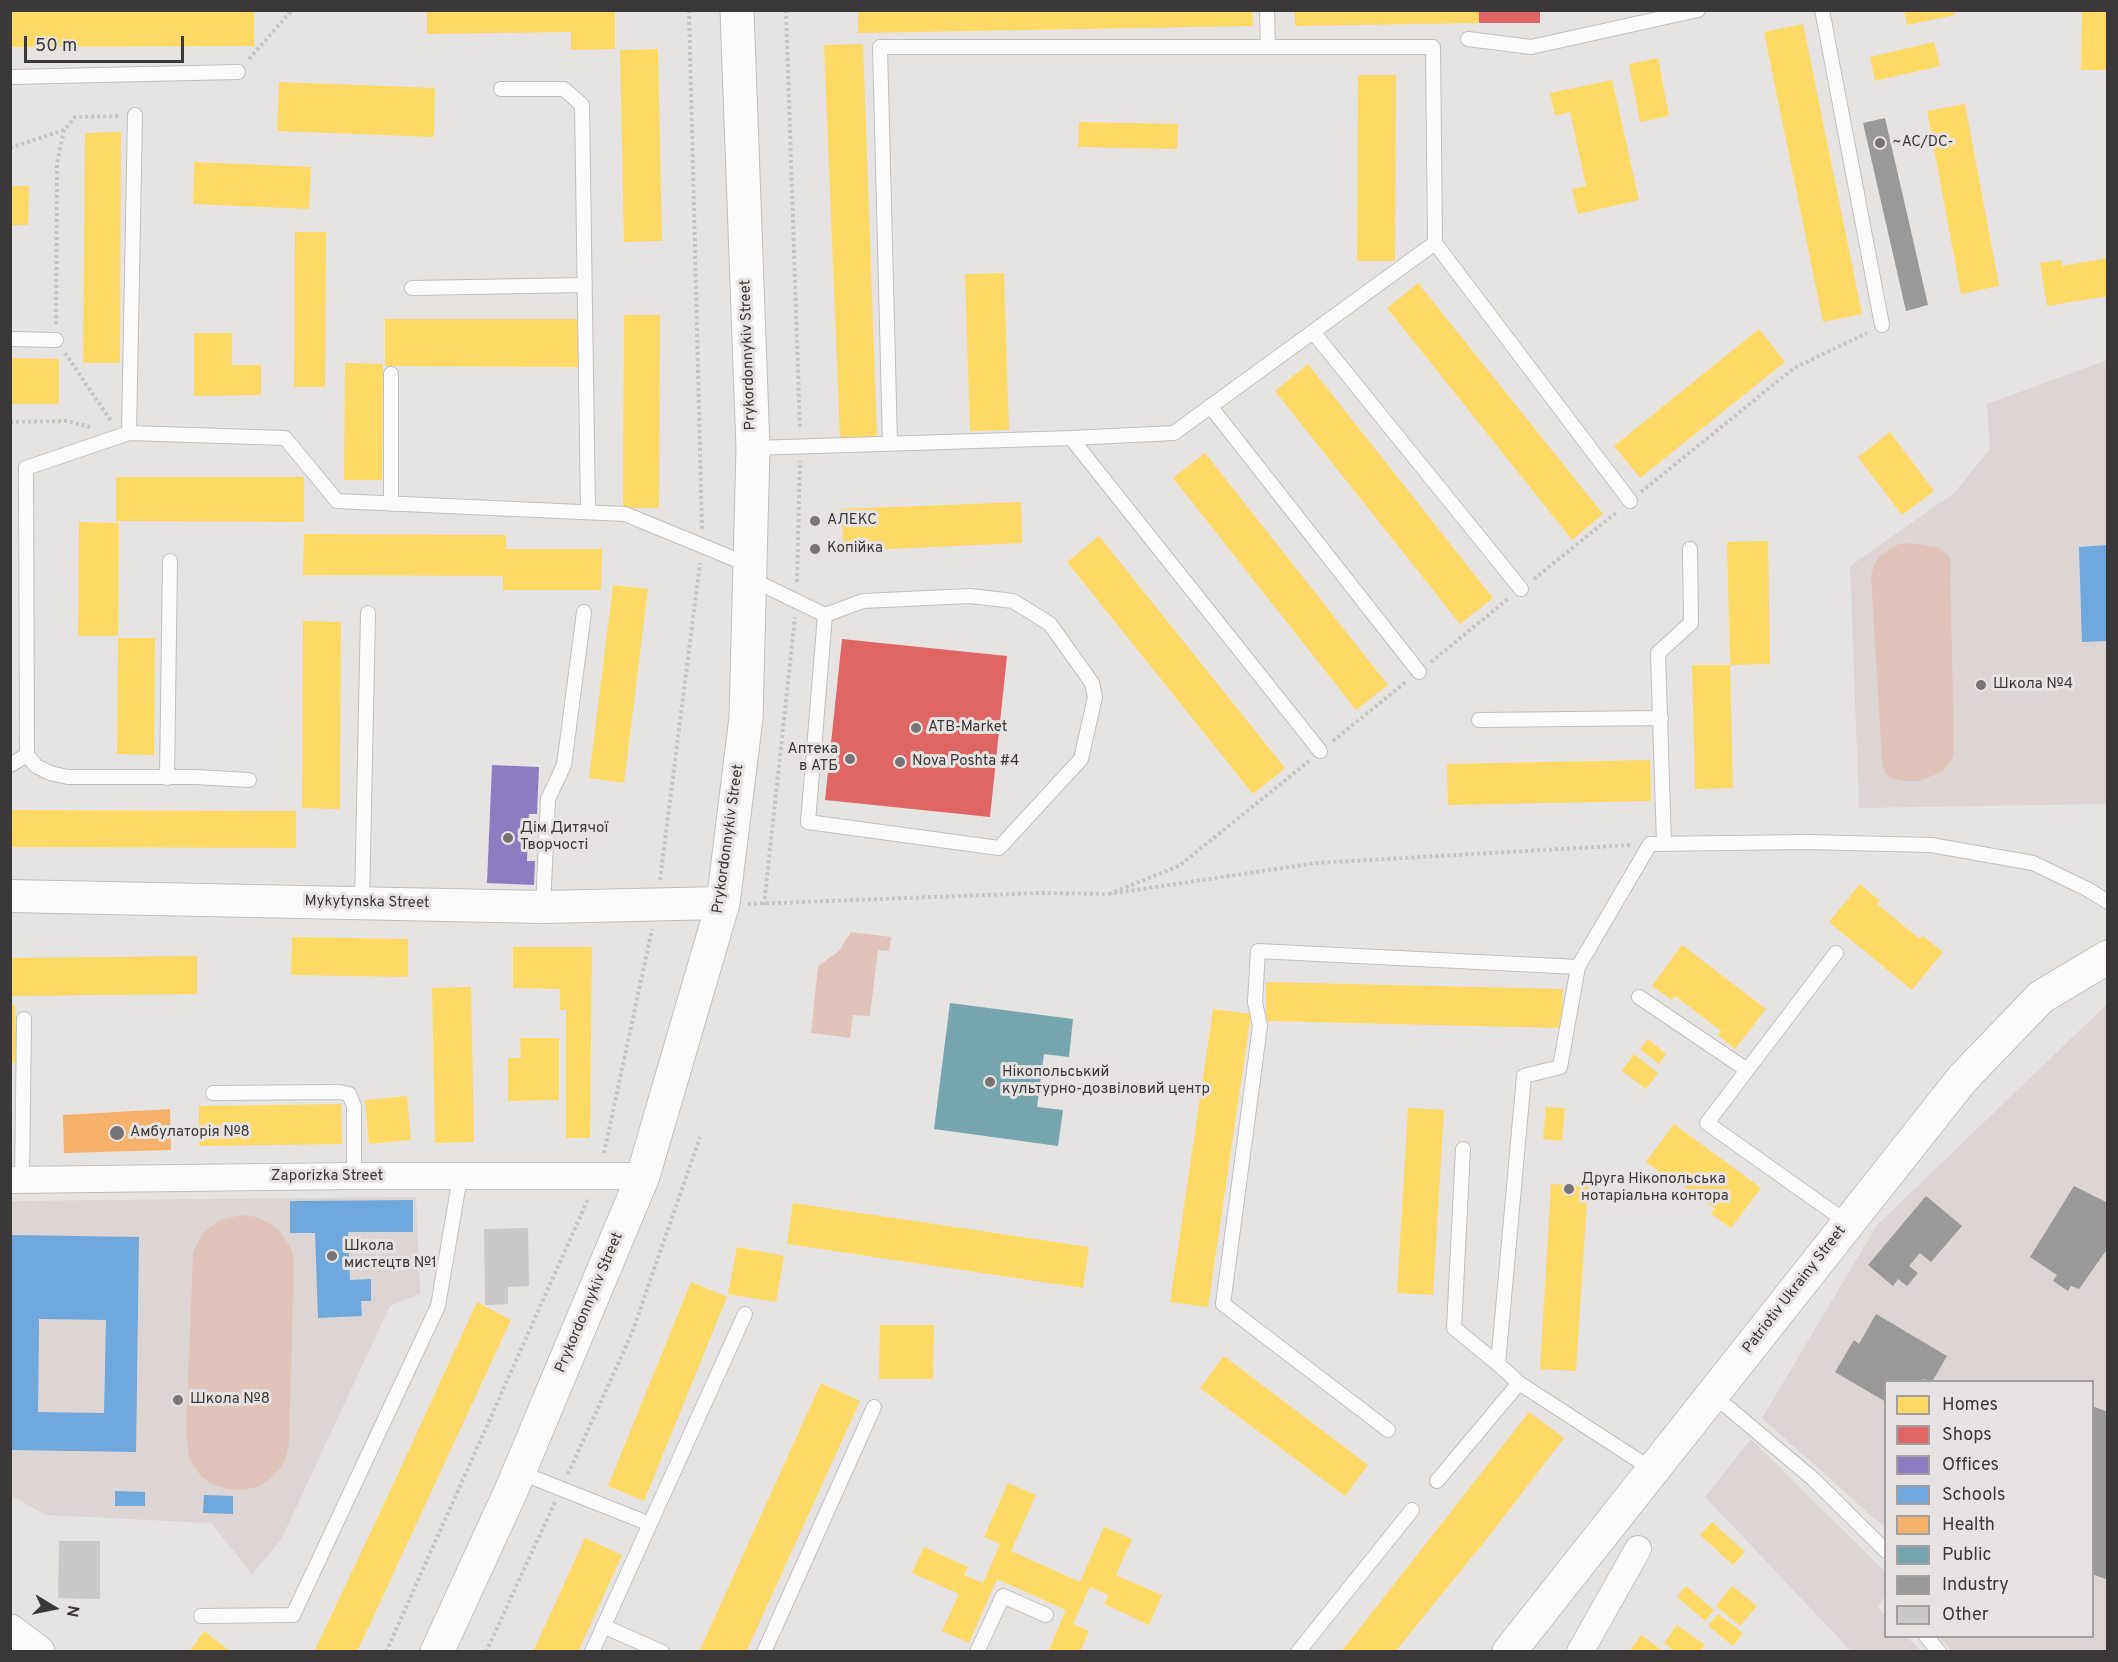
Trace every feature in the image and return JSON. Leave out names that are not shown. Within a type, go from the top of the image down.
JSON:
[{"type":"main road","name":"Prykordonnykiv Street","points":[[437,1652],[519,1472],[643,1176],[723,903],[746,718],[753,448],[737,10]]},
{"type":"main road","name":"Patriotiv Ukrainy Street","points":[[1509,1652],[1963,1078],[2041,997],[2108,957]]},
{"type":"main road","points":[[10,1631],[38,1652]]},
{"type":"street","name":"Mykytynska Street","points":[[10,896],[543,907],[723,903]]},
{"type":"street","name":"Zaporizka Street","points":[[16,1180],[354,1176],[643,1176]]},
{"type":"street","points":[[1580,1652],[1638,1549]]},
{"type":"lane","points":[[1268,10],[1268,47]]},
{"type":"lane","points":[[1468,39],[1531,47],[1698,10]]},
{"type":"lane","points":[[1822,10],[1882,325]]},
{"type":"lane","points":[[890,443],[880,47],[1433,47],[1435,243],[1630,501]]},
{"type":"lane","points":[[10,77],[238,72]]},
{"type":"lane","points":[[501,88],[564,89],[582,105],[588,512]]},
{"type":"lane","points":[[126,435],[135,115]]},
{"type":"lane","points":[[753,448],[1174,433],[1435,243]]},
{"type":"lane","points":[[412,288],[585,285]]},
{"type":"lane","points":[[1313,332],[1521,589]]},
{"type":"lane","points":[[10,339],[56,340]]},
{"type":"lane","points":[[391,374],[391,504]]},
{"type":"lane","points":[[1210,406],[1419,672]]},
{"type":"lane","points":[[249,780],[68,777],[50,773],[36,766],[27,755],[26,468],[126,435],[285,438],[337,501],[625,513],[702,546],[825,615],[863,602],[970,596],[1013,601],[1050,624],[1092,683],[1095,697],[1081,759],[999,848],[808,822],[825,615]]},
{"type":"lane","points":[[1071,438],[1320,751]]},
{"type":"lane","points":[[1664,844],[1658,652],[1691,623],[1690,549]]},
{"type":"lane","points":[[167,778],[170,561]]},
{"type":"lane","points":[[543,907],[548,799],[564,765],[584,612]]},
{"type":"lane","points":[[362,903],[368,614]]},
{"type":"lane","points":[[1479,720],[1661,718]]},
{"type":"lane","points":[[10,765],[27,755]]},
{"type":"lane","points":[[1498,1364],[1524,1076],[1560,1067],[1578,967],[1650,844],[1806,842],[1931,845],[2033,863],[2108,902]]},
{"type":"lane","points":[[1388,1430],[1223,1304],[1260,1026],[1255,1002],[1258,951],[1578,967]]},
{"type":"lane","points":[[1836,953],[1707,1123],[1848,1223]]},
{"type":"lane","points":[[1639,998],[1747,1070]]},
{"type":"lane","points":[[16,1180],[24,1019]]},
{"type":"lane","points":[[213,1093],[339,1092],[349,1094],[354,1106],[354,1176]]},
{"type":"lane","points":[[1463,1149],[1454,1328],[1519,1383],[1653,1470]]},
{"type":"lane","points":[[201,1616],[293,1615],[438,1306],[460,1177]]},
{"type":"lane","points":[[592,1652],[745,1314]]},
{"type":"lane","points":[[1437,1481],[1519,1383]]},
{"type":"lane","points":[[1712,1394],[1812,1478],[1884,1549]]},
{"type":"lane","points":[[764,1652],[874,1407]]},
{"type":"lane","points":[[519,1472],[650,1524]]},
{"type":"lane","points":[[1298,1652],[1412,1510]]},
{"type":"lane","points":[[977,1652],[1003,1596],[1046,1615]]},
{"type":"lane","points":[[603,1626],[662,1652]]},
{"type":"lane","points":[[1928,1638],[1940,1652]]},
{"type":"path","points":[[238,72],[292,10]]},
{"type":"path","points":[[386,1652],[598,1177],[657,904],[702,546],[689,10]]},
{"type":"path","points":[[126,435],[56,340],[57,163],[64,130],[75,117],[135,115]]},
{"type":"path","points":[[10,148],[64,130]]},
{"type":"path","points":[[1109,894],[1179,866],[1794,368],[1882,325]]},
{"type":"path","points":[[10,422],[67,421],[126,435]]},
{"type":"path","points":[[723,903],[764,905],[1039,892],[1109,894],[1316,863],[1650,844]]},
{"type":"path","points":[[486,1652],[632,1333],[700,1137]]},
{"type":"shaded area","name":"Школа №4","points":[[2107,360],[2107,804],[1859,808],[1850,566],[1954,493],[1990,449],[1987,404]]},
{"type":"shaded area","points":[[1903,543],[1939,548],[1950,557],[1954,751],[1952,759],[1942,772],[1919,781],[1890,778],[1884,771],[1882,760],[1871,575],[1880,556],[1894,546]]},
{"type":"shaded area","points":[[851,932],[891,937],[889,951],[878,950],[870,1016],[853,1015],[850,1038],[811,1033],[818,966],[839,951]]},
{"type":"shaded area","points":[[2107,1004],[2107,1651],[1952,1651],[1940,1638],[2094,1638],[2094,1380],[1884,1380],[1884,1527],[1762,1418],[1877,1225]]},
{"type":"shaded area","name":"Школа №8","points":[[416,1197],[420,1294],[390,1306],[281,1540],[252,1574],[211,1523],[45,1515],[11,1495],[11,1201]]},
{"type":"shaded area","points":[[242,1215],[256,1217],[279,1230],[291,1248],[294,1260],[289,1443],[286,1458],[280,1469],[268,1480],[257,1487],[242,1490],[227,1489],[212,1484],[202,1477],[189,1457],[186,1434],[193,1253],[202,1234],[210,1227],[220,1220]]},
{"type":"shaded area","points":[[1751,1439],[1884,1571],[1884,1597],[1878,1607],[1884,1614],[1884,1638],[1908,1638],[1921,1651],[1851,1651],[1705,1497]]},
{"type":"building: Homes","points":[[10,10],[254,10],[254,46],[10,47]]},
{"type":"building: Homes","points":[[427,10],[615,11],[615,49],[571,50],[571,32],[427,34]]},
{"type":"building: Homes","points":[[858,10],[1252,10],[1253,26],[858,33]]},
{"type":"building: Homes","points":[[1295,10],[1479,10],[1479,23],[1295,26]]},
{"type":"building: Homes","points":[[1904,10],[1954,10],[1955,15],[1907,25]]},
{"type":"building: Homes","points":[[2082,10],[2108,10],[2108,70],[2081,70]]},
{"type":"building: Homes","points":[[1803,24],[1862,314],[1823,322],[1764,32]]},
{"type":"building: Homes","points":[[1934,42],[1940,66],[1875,81],[1870,57]]},
{"type":"building: Homes","points":[[863,44],[877,437],[840,437],[824,45]]},
{"type":"building: Homes","points":[[658,49],[662,241],[624,242],[620,50]]},
{"type":"building: Homes","points":[[1658,58],[1669,116],[1640,122],[1629,64]]},
{"type":"building: Homes","points":[[1358,75],[1396,75],[1395,261],[1357,261]]},
{"type":"building: Homes","points":[[1612,80],[1639,200],[1578,214],[1572,189],[1586,186],[1570,112],[1555,116],[1550,93]]},
{"type":"building: Homes","points":[[279,82],[435,88],[434,137],[277,131]]},
{"type":"building: Homes","points":[[1965,104],[1999,286],[1961,294],[1927,111]]},
{"type":"building: Homes","points":[[1079,122],[1178,124],[1177,149],[1078,147]]},
{"type":"building: Homes","points":[[121,132],[120,363],[83,363],[85,133]]},
{"type":"building: Homes","points":[[194,162],[311,167],[309,209],[193,204]]},
{"type":"building: Homes","points":[[10,186],[29,186],[28,225],[10,225]]},
{"type":"building: Homes","points":[[295,232],[326,232],[325,387],[294,387]]},
{"type":"building: Homes","points":[[2108,258],[2108,296],[2047,306],[2040,263],[2061,260],[2062,266]]},
{"type":"building: Homes","points":[[1004,273],[1009,430],[970,431],[965,274]]},
{"type":"building: Homes","points":[[1418,283],[1603,514],[1572,540],[1387,308]]},
{"type":"building: Homes","points":[[624,315],[660,315],[659,508],[623,508]]},
{"type":"building: Homes","points":[[385,319],[580,319],[580,367],[385,366]]},
{"type":"building: Homes","points":[[1759,329],[1785,362],[1640,478],[1614,446]]},
{"type":"building: Homes","points":[[194,333],[232,333],[232,365],[261,365],[261,395],[194,396]]},
{"type":"building: Homes","points":[[10,358],[59,359],[59,404],[10,404]]},
{"type":"building: Homes","points":[[345,363],[383,364],[382,480],[344,480]]},
{"type":"building: Homes","points":[[1308,364],[1493,598],[1460,624],[1275,391]]},
{"type":"building: Homes","points":[[1890,432],[1934,491],[1902,515],[1858,457]]},
{"type":"building: Homes","points":[[1205,453],[1388,685],[1356,710],[1173,478]]},
{"type":"building: Homes","points":[[116,477],[304,477],[304,522],[116,521]]},
{"type":"building: Homes","points":[[1021,502],[1022,543],[843,551],[842,509]]},
{"type":"building: Homes","points":[[79,522],[119,523],[118,636],[78,636]]},
{"type":"building: Homes","points":[[304,534],[506,535],[506,549],[602,549],[601,590],[503,590],[503,576],[303,575]]},
{"type":"building: Homes","points":[[1099,536],[1285,768],[1253,794],[1067,562]]},
{"type":"building: Homes","points":[[1768,541],[1770,664],[1730,665],[1727,542]]},
{"type":"building: Homes","points":[[613,585],[648,589],[624,783],[589,778]]},
{"type":"building: Homes","points":[[303,621],[341,622],[340,809],[302,808]]},
{"type":"building: Homes","points":[[118,638],[155,638],[154,755],[117,754]]},
{"type":"building: Homes","points":[[1692,665],[1730,665],[1733,788],[1695,789]]},
{"type":"building: Homes","points":[[1650,760],[1651,801],[1448,805],[1447,764]]},
{"type":"building: Homes","points":[[10,810],[296,811],[296,848],[10,847]]},
{"type":"building: Homes","points":[[1860,884],[1880,901],[1877,904],[1920,939],[1923,936],[1943,952],[1912,990],[1829,922]]},
{"type":"building: Homes","points":[[292,937],[408,939],[408,977],[291,975]]},
{"type":"building: Homes","points":[[1682,945],[1766,1009],[1735,1049],[1718,1035],[1721,1031],[1675,996],[1672,1000],[1652,986]]},
{"type":"building: Homes","points":[[513,947],[592,947],[590,1138],[566,1138],[566,1010],[560,1010],[560,989],[513,988]]},
{"type":"building: Homes","points":[[197,956],[197,994],[12,996],[11,958]]},
{"type":"building: Homes","points":[[1266,982],[1563,989],[1561,1028],[1266,1021]]},
{"type":"building: Homes","points":[[471,987],[474,1142],[435,1143],[432,988]]},
{"type":"building: Homes","points":[[15,1005],[17,1063],[10,1063],[10,1006]]},
{"type":"building: Homes","points":[[1213,1009],[1251,1014],[1208,1307],[1170,1302]]},
{"type":"building: Homes","points":[[520,1038],[559,1038],[559,1100],[508,1101],[508,1058],[521,1058]]},
{"type":"building: Homes","points":[[1648,1039],[1666,1054],[1659,1064],[1640,1049]]},
{"type":"building: Homes","points":[[1634,1054],[1658,1073],[1646,1089],[1622,1071]]},
{"type":"building: Homes","points":[[407,1096],[411,1140],[369,1144],[365,1100]]},
{"type":"building: Homes","points":[[341,1104],[342,1144],[199,1146],[199,1106]]},
{"type":"building: Homes","points":[[1546,1107],[1565,1108],[1562,1141],[1543,1139]]},
{"type":"building: Homes","points":[[1408,1108],[1444,1110],[1433,1295],[1397,1293]]},
{"type":"building: Homes","points":[[1674,1124],[1761,1188],[1731,1228],[1711,1214],[1715,1209],[1666,1173],[1664,1175],[1646,1162]]},
{"type":"building: Homes","points":[[1551,1184],[1588,1186],[1576,1371],[1540,1369]]},
{"type":"building: Homes","points":[[793,1203],[1089,1247],[1083,1288],[787,1244]]},
{"type":"building: Homes","points":[[737,1247],[784,1256],[776,1302],[728,1294]]},
{"type":"building: Homes","points":[[691,1282],[727,1297],[644,1501],[608,1486]]},
{"type":"building: Homes","points":[[477,1302],[511,1320],[357,1652],[314,1652],[391,1489]]},
{"type":"building: Homes","points":[[880,1325],[934,1325],[933,1379],[879,1379]]},
{"type":"building: Homes","points":[[1224,1356],[1368,1465],[1345,1496],[1200,1388]]},
{"type":"building: Homes","points":[[821,1383],[860,1401],[746,1652],[699,1652]]},
{"type":"building: Homes","points":[[1529,1412],[1564,1438],[1493,1531],[1395,1652],[1341,1652]]},
{"type":"building: Homes","points":[[1008,1483],[1036,1495],[1011,1551],[1080,1582],[1104,1527],[1132,1539],[1116,1575],[1162,1595],[1149,1625],[1104,1604],[1108,1595],[1090,1587],[1073,1624],[1089,1631],[1080,1652],[1048,1652],[1066,1610],[997,1579],[969,1643],[942,1631],[959,1594],[912,1573],[924,1547],[968,1567],[964,1575],[983,1583],[1000,1544],[984,1537]]},
{"type":"building: Homes","points":[[1712,1522],[1745,1552],[1733,1565],[1700,1535]]},
{"type":"building: Homes","points":[[585,1538],[622,1555],[578,1652],[533,1652]]},
{"type":"building: Homes","points":[[1686,1586],[1714,1610],[1705,1621],[1677,1597]]},
{"type":"building: Homes","points":[[1732,1586],[1757,1606],[1740,1626],[1716,1606]]},
{"type":"building: Homes","points":[[1718,1614],[1743,1633],[1733,1646],[1708,1626]]},
{"type":"building: Homes","points":[[1677,1625],[1705,1645],[1700,1652],[1675,1652],[1664,1643]]},
{"type":"building: Homes","points":[[204,1631],[231,1652],[189,1652]]},
{"type":"building: Homes","points":[[1641,1635],[1664,1652],[1629,1652]]},
{"type":"building: Shops","points":[[1479,10],[1540,10],[1540,23],[1479,23]]},
{"type":"building: Shops","name":"ATB-Market","points":[[842,639],[1007,656],[990,817],[825,800]]},
{"type":"building: Offices","name":"Дім Дитячої Творчості","points":[[492,765],[539,767],[537,814],[529,814],[527,861],[535,861],[534,885],[487,883]]},
{"type":"building: Schools","points":[[2108,545],[2108,641],[2082,642],[2079,547]]},
{"type":"building: Schools","name":"Школа мистецтв №1","points":[[413,1200],[413,1232],[348,1232],[350,1280],[371,1279],[371,1301],[361,1301],[362,1316],[318,1318],[315,1233],[290,1233],[290,1201]]},
{"type":"building: Schools","points":[[10,1235],[139,1237],[136,1452],[10,1450]],"holes":[[[39,1319],[106,1320],[104,1413],[38,1412]]]},
{"type":"building: Schools","points":[[115,1491],[145,1492],[145,1506],[115,1506]]},
{"type":"building: Schools","points":[[204,1495],[233,1496],[233,1514],[203,1513]]},
{"type":"building: Health","name":"Амбулаторія №8","points":[[170,1109],[171,1150],[64,1153],[63,1115]]},
{"type":"building: Public","name":"Нікопольський культурно-дозвіловий центр","points":[[950,1003],[1073,1019],[1069,1057],[1044,1054],[1037,1107],[1063,1110],[1058,1146],[934,1129]]},
{"type":"building: Industry","points":[[1885,118],[1928,305],[1906,311],[1863,123]]},
{"type":"building: Industry","points":[[2074,1186],[2108,1203],[2108,1248],[2079,1289],[2071,1286],[2068,1291],[2053,1281],[2057,1275],[2030,1257]]},
{"type":"building: Industry","points":[[1926,1196],[1962,1226],[1931,1262],[1920,1253],[1909,1266],[1918,1273],[1907,1286],[1898,1279],[1893,1286],[1868,1265]]},
{"type":"building: Industry","points":[[1876,1314],[1947,1356],[1933,1380],[1884,1380],[1884,1401],[1835,1372],[1854,1340],[1859,1344]]},
{"type":"building: Industry","points":[[2094,1407],[2108,1412],[2108,1580],[2094,1575]]},
{"type":"building: Other","points":[[528,1228],[529,1286],[508,1287],[508,1304],[485,1305],[484,1229]]},
{"type":"building: Other","points":[[59,1541],[100,1541],[100,1599],[58,1598]]},
{"type":"place","name":"~AC/DC-","points":[[1880,143]]},
{"type":"place","name":"АЛЕКС","points":[[815,521]]},
{"type":"place","name":"Копійка","points":[[815,549]]},
{"type":"place","name":"Школа №4","points":[[1981,685]]},
{"type":"place","name":"ATB-Market","points":[[916,728]]},
{"type":"place","name":"Аптека в АТБ","points":[[850,759]]},
{"type":"place","name":"Nova Poshta #4","points":[[900,762]]},
{"type":"place","name":"Дім Дитячої Творчості","points":[[508,838]]},
{"type":"place","name":"Нікопольський культурно-дозвіловий центр","points":[[990,1082]]},
{"type":"place","name":"Амбулаторія №8","points":[[117,1133]]},
{"type":"place","name":"Друга Нікопольська нотаріальна контора","points":[[1569,1189]]},
{"type":"place","name":"Школа мистецтв №1","points":[[332,1256]]},
{"type":"place","name":"Школа №8","points":[[178,1400]]}]
